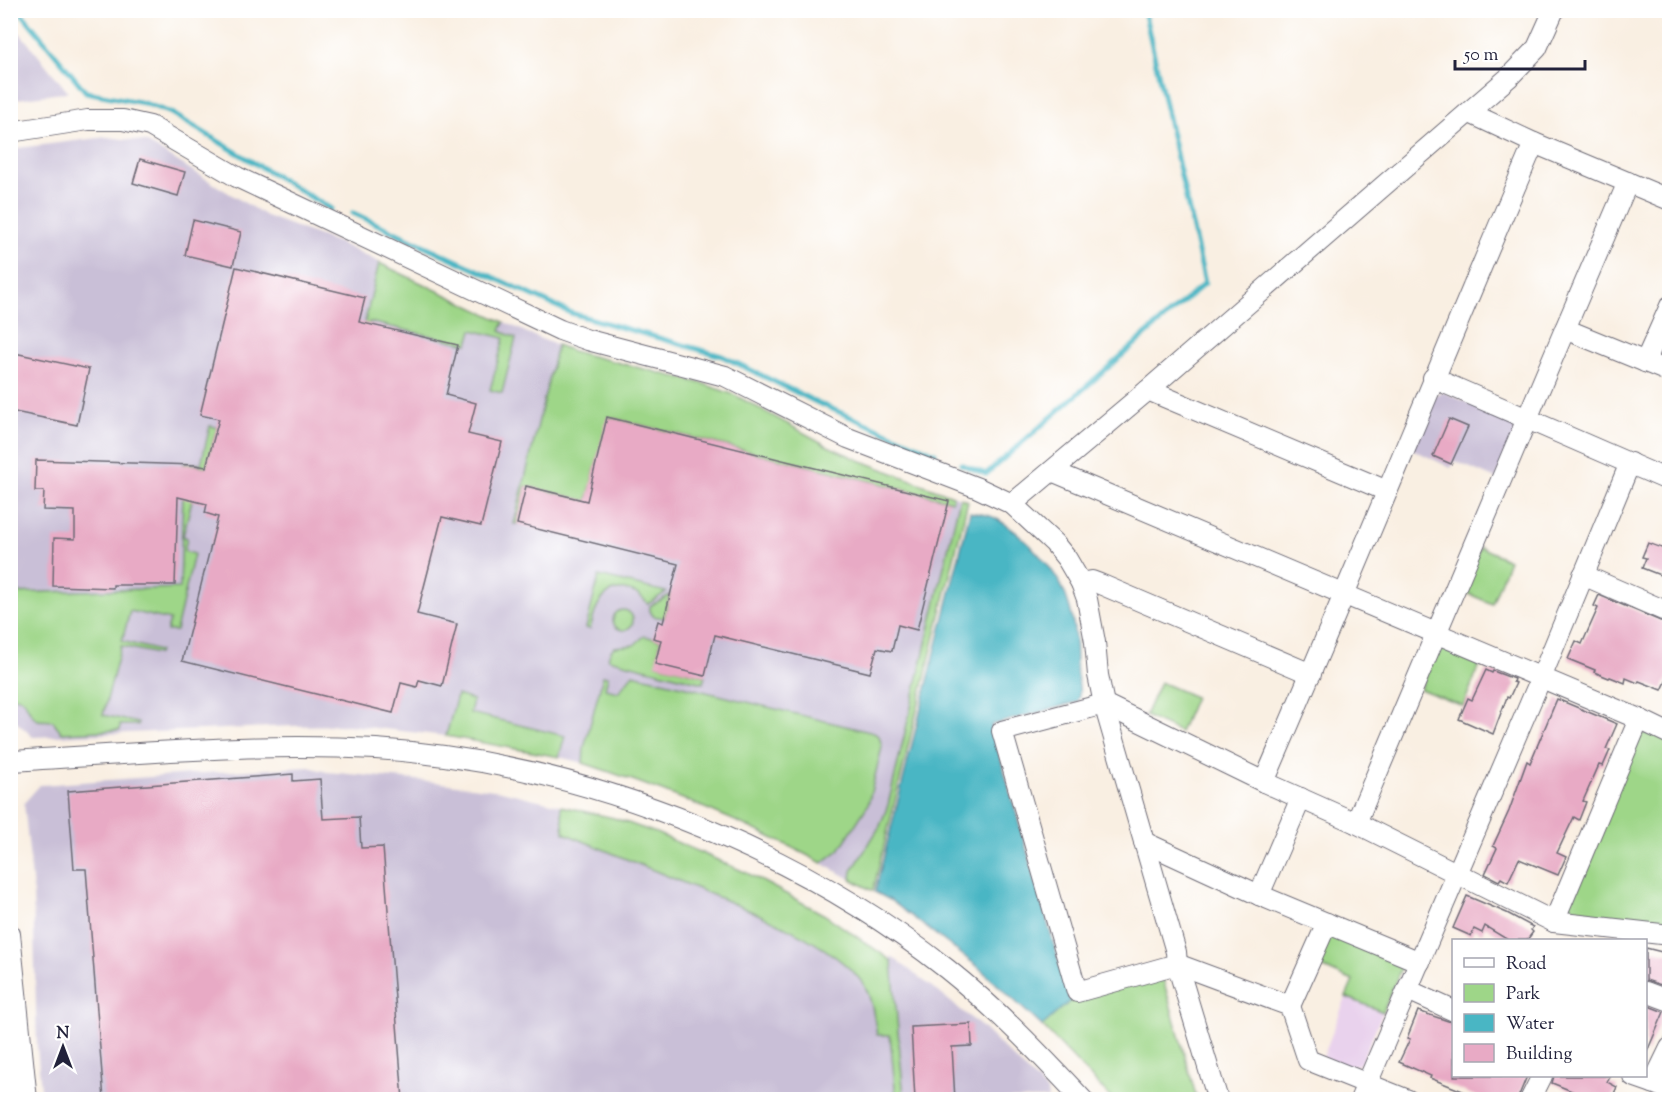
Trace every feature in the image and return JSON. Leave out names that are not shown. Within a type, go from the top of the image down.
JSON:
[{"type":"street","points":[[1012,504],[1470,113],[1537,48],[1554,10]]},
{"type":"street","points":[[1470,113],[1534,143],[1670,200]]},
{"type":"street","points":[[10,132],[88,120],[110,119],[136,121],[150,126],[237,177],[560,330],[588,340],[724,376],[848,438],[978,488],[1012,504],[1054,543],[1067,559],[1087,599],[1104,704],[1218,1100]]},
{"type":"street","points":[[1264,782],[1345,595],[1433,378],[1534,143]]},
{"type":"street","points":[[1356,823],[1628,182]]},
{"type":"street","points":[[1645,362],[1670,306]]},
{"type":"street","points":[[1565,329],[1670,372]]},
{"type":"street","points":[[1433,378],[1670,481]]},
{"type":"street","points":[[1148,390],[1387,491]]},
{"type":"street","points":[[1364,1091],[1541,678],[1630,463]]},
{"type":"street","points":[[1052,471],[1639,718],[1670,734]]},
{"type":"street","points":[[1583,575],[1670,613]]},
{"type":"street","points":[[1081,583],[1092,581],[1100,584],[1311,674]]},
{"type":"street","points":[[1290,1006],[1177,964],[1077,992],[1002,732],[1104,704],[1264,782],[1356,823],[1554,922],[1618,935],[1670,935]]},
{"type":"street","points":[[1554,922],[1639,718]]},
{"type":"street","points":[[10,761],[259,748],[375,749],[450,757],[578,784],[630,800],[719,834],[774,861],[876,919],[945,968],[974,992],[1083,1100]]},
{"type":"street","points":[[1259,895],[1301,798]]},
{"type":"street","points":[[1144,842],[1259,895],[1420,962]]},
{"type":"street","points":[[1327,923],[1290,1006],[1308,1060],[1364,1091],[1408,1100]]},
{"type":"street","points":[[10,934],[27,1100]]},
{"type":"street","points":[[1408,990],[1452,1010]]},
{"type":"street","points":[[1647,992],[1670,1001]]},
{"type":"street","points":[[1636,1077],[1661,1087],[1670,1048]]},
{"type":"street","points":[[1530,1100],[1542,1077]]},
{"type":"shaded area","points":[[11,22],[68,92],[11,100]]},
{"type":"shaded area","points":[[107,137],[146,142],[266,216],[339,243],[536,337],[572,351],[704,384],[735,395],[828,446],[968,501],[873,891],[770,835],[696,803],[583,763],[543,753],[446,736],[349,725],[33,737],[13,719],[10,696],[10,149]]},
{"type":"shaded area","points":[[1443,392],[1513,422],[1516,430],[1496,479],[1455,461],[1451,468],[1410,448],[1433,396]]},
{"type":"shaded area","points":[[309,767],[327,772],[427,781],[501,791],[614,818],[700,851],[747,873],[825,915],[891,961],[891,956],[983,1028],[1047,1091],[1048,1099],[42,1099],[37,1047],[33,890],[24,803],[40,785]]},
{"type":"shaded area","points":[[1346,997],[1383,1012],[1360,1064],[1349,1067],[1323,1057]]},
{"type":"green space","points":[[379,263],[504,322],[500,331],[516,338],[502,393],[490,390],[504,338],[472,330],[468,344],[369,322],[336,460],[216,431],[206,467],[195,465],[192,500],[183,536],[187,538],[184,551],[194,554],[176,631],[167,631],[170,620],[130,611],[122,641],[159,651],[158,654],[121,646],[103,715],[138,723],[138,725],[120,725],[120,730],[62,733],[53,721],[38,720],[34,717],[23,700],[13,697],[10,673],[10,593],[180,588],[184,463],[201,464],[210,426],[333,454]]},
{"type":"green space","points":[[557,345],[572,351],[704,384],[735,395],[828,446],[953,496],[952,501],[608,417],[587,501],[526,486],[517,524],[514,524]]},
{"type":"green space","points":[[960,498],[968,501],[873,891],[851,879],[852,871],[880,826],[888,805]]},
{"type":"green space","points":[[1480,547],[1509,560],[1492,604],[1462,591]]},
{"type":"green space","points":[[599,576],[666,592],[648,604],[631,591],[611,592],[598,605],[590,629],[586,628]]},
{"type":"green space","points":[[670,595],[664,618],[653,616],[650,606]]},
{"type":"green space","points":[[623,610],[630,613],[633,620],[630,627],[623,630],[616,627],[613,620],[616,613]]},
{"type":"green space","points":[[644,636],[661,640],[656,664],[705,676],[703,683],[608,659],[614,647],[634,645]]},
{"type":"green space","points":[[1445,646],[1481,662],[1463,706],[1420,689],[1437,649]]},
{"type":"green space","points":[[633,674],[879,736],[882,747],[868,805],[839,850],[822,863],[704,808],[583,763],[584,748],[603,676],[608,676],[605,689],[618,692]]},
{"type":"green space","points":[[1160,682],[1195,697],[1180,732],[1145,716]]},
{"type":"green space","points":[[457,695],[473,700],[470,713],[565,736],[559,757],[446,736]]},
{"type":"green space","points":[[1652,732],[1669,741],[1669,922],[1665,926],[1572,916],[1568,901],[1636,735]]},
{"type":"green space","points":[[561,806],[614,818],[656,833],[747,873],[825,915],[892,961],[904,1099],[896,1099],[890,1035],[877,1035],[868,994],[862,982],[847,966],[807,938],[783,926],[564,833]]},
{"type":"green space","points":[[1327,934],[1399,959],[1401,968],[1383,1012],[1346,997],[1353,981],[1315,964]]},
{"type":"green space","points":[[1158,976],[1163,979],[1197,1099],[1112,1099],[1042,1026],[1070,1001]]},
{"type":"water","points":[[970,512],[994,517],[1029,544],[1057,578],[1074,626],[1079,689],[1077,702],[991,725],[1070,1001],[1042,1026],[977,966],[890,900],[875,892]]},
{"type":"building","points":[[140,159],[185,172],[178,196],[133,183]]},
{"type":"building","points":[[193,220],[241,232],[233,266],[185,255]]},
{"type":"building","points":[[236,267],[365,298],[359,322],[458,345],[446,395],[476,403],[468,434],[502,442],[481,526],[442,517],[417,614],[457,624],[442,686],[419,680],[417,687],[401,683],[393,713],[182,661],[218,517],[205,513],[207,504],[178,497],[175,585],[113,585],[113,588],[53,586],[54,538],[75,539],[75,511],[43,510],[44,491],[35,491],[36,460],[206,467],[219,419],[200,415]]},
{"type":"building","points":[[10,352],[89,369],[77,425],[10,411]]},
{"type":"building","points":[[607,417],[949,501],[917,630],[898,625],[892,651],[877,648],[870,673],[715,635],[705,676],[655,664],[661,640],[653,638],[658,621],[663,623],[678,564],[517,524],[526,486],[587,501]]},
{"type":"building","points":[[1449,419],[1468,427],[1451,464],[1433,456]]},
{"type":"building","points":[[1648,543],[1670,551],[1670,579],[1642,568],[1646,558],[1642,557]]},
{"type":"building","points":[[1599,595],[1670,625],[1670,673],[1662,690],[1626,678],[1625,683],[1609,678],[1568,659],[1576,641],[1582,644],[1598,608],[1594,606]]},
{"type":"building","points":[[1486,670],[1514,679],[1513,682],[1516,683],[1509,698],[1507,697],[1493,734],[1459,719],[1468,698],[1472,700]]},
{"type":"building","points":[[1557,699],[1617,724],[1606,749],[1610,750],[1603,766],[1599,765],[1583,801],[1586,802],[1579,820],[1574,817],[1557,853],[1566,857],[1558,875],[1519,859],[1508,882],[1501,878],[1499,881],[1485,874],[1497,848],[1493,846],[1509,811],[1527,761],[1530,763]]},
{"type":"building","points":[[293,774],[293,781],[320,779],[323,819],[359,817],[361,848],[383,847],[403,1100],[104,1100],[86,869],[74,869],[68,791]]},
{"type":"building","points":[[1467,896],[1533,927],[1531,930],[1533,932],[1528,939],[1506,939],[1485,926],[1482,933],[1474,929],[1471,936],[1453,928]]},
{"type":"building","points":[[1647,948],[1670,954],[1670,988],[1647,980]]},
{"type":"building","points":[[1647,1005],[1664,1012],[1647,1052]]},
{"type":"building","points":[[1418,1011],[1452,1022],[1452,1077],[1527,1077],[1517,1100],[1485,1100],[1430,1078],[1431,1076],[1399,1062],[1410,1039],[1407,1038]]},
{"type":"building","points":[[971,1024],[972,1046],[952,1047],[955,1100],[915,1100],[911,1027]]},
{"type":"building","points":[[1554,1077],[1610,1077],[1607,1082],[1617,1087],[1611,1100],[1576,1100],[1579,1094],[1552,1083]]},
{"type":"waterway","points":[[19,10],[86,92],[144,103],[171,113],[331,209]]},
{"type":"waterway","points":[[961,464],[986,474],[1205,283],[1144,10]]},
{"type":"waterway","points":[[353,213],[571,313],[722,356],[818,403],[935,453]]}]
